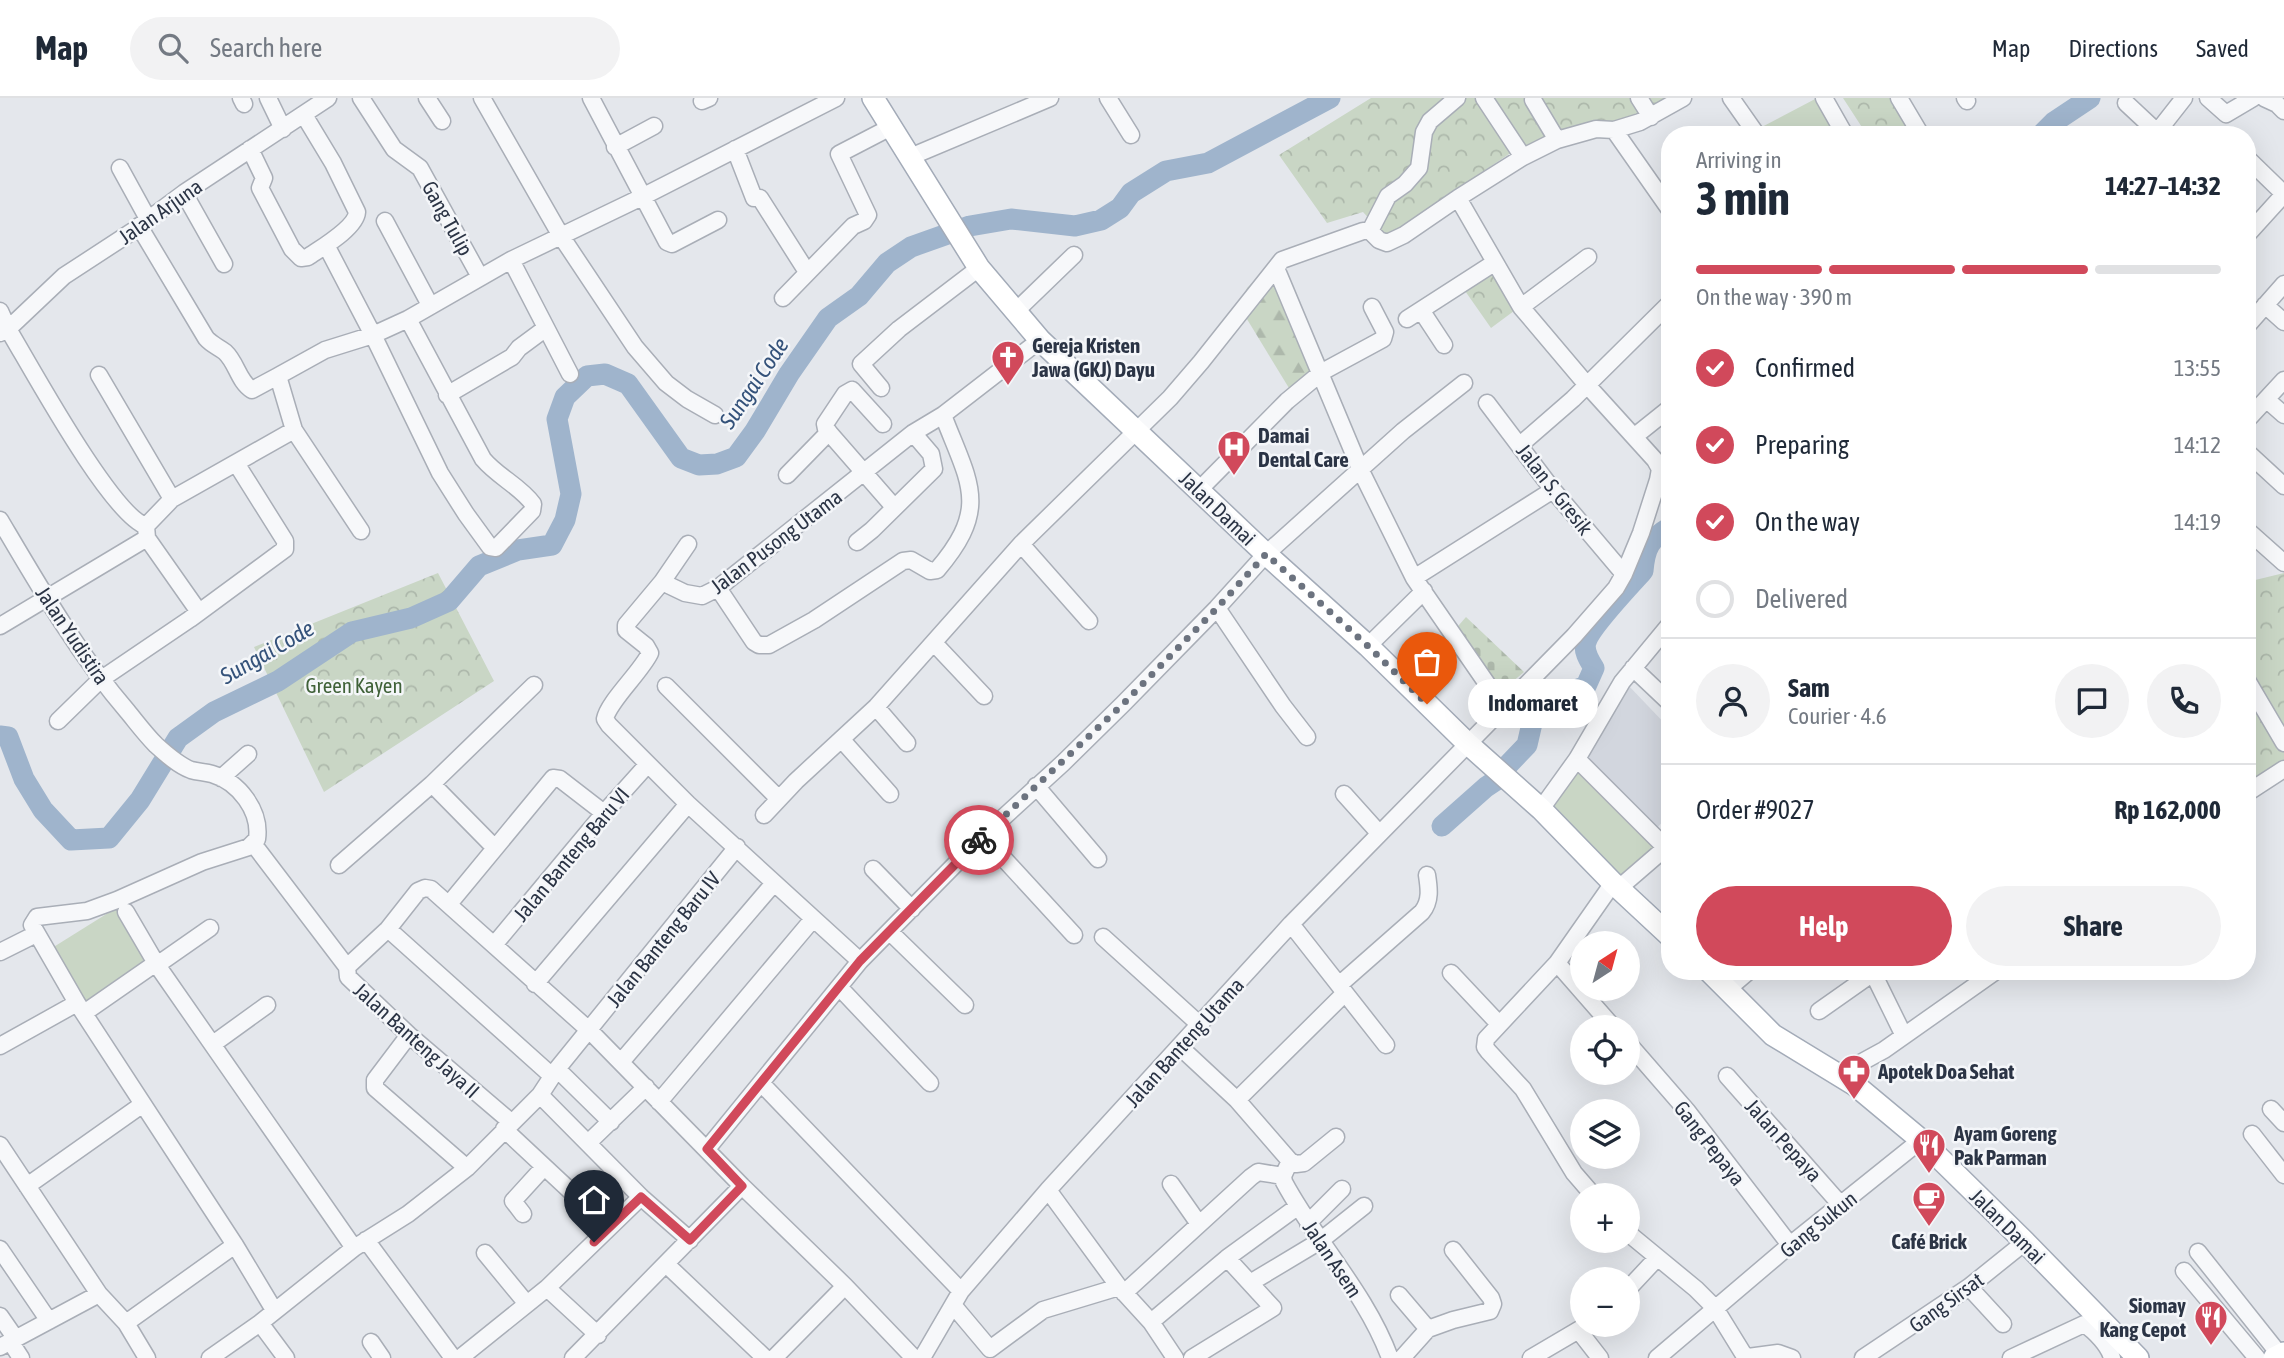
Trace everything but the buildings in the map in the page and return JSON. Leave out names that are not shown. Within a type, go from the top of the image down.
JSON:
[{"type":"main road","name":"Jalan Damai","points":[[873,98],[979,268],[1040,340],[1266,554],[1368,646],[1467,743],[1541,809],[1661,928]]},
{"type":"main road","name":"Jalan Damai","points":[[1718,980],[1773,1035],[1840,1074],[1868,1094],[1921,1140],[2138,1358]]},
{"type":"street","points":[[268,98],[283,128]]},
{"type":"street","name":"Jalan Arjuna","points":[[4,331],[64,276],[328,98]]},
{"type":"street","name":"Gang Tulip","points":[[361,98],[394,149],[420,168],[480,277]]},
{"type":"street","points":[[427,98],[442,121]]},
{"type":"street","points":[[482,98],[561,236],[624,332],[651,368],[687,399],[715,415]]},
{"type":"street","points":[[591,98],[669,244],[718,220]]},
{"type":"street","points":[[120,168],[143,222],[206,338],[225,352],[244,384],[253,390],[325,351],[373,335],[408,319],[512,260],[836,98]]},
{"type":"street","points":[[910,157],[1050,98]]},
{"type":"street","points":[[1108,98],[1131,135]]},
{"type":"street","points":[[1370,231],[1388,196],[1405,184],[1419,168],[1423,132],[1430,121],[1457,98]]},
{"type":"street","points":[[1484,98],[1523,157]]},
{"type":"street","points":[[1639,98],[1651,117]]},
{"type":"street","points":[[1731,98],[1751,126]]},
{"type":"street","points":[[1824,98],[1840,126]]},
{"type":"street","points":[[1899,98],[1916,126]]},
{"type":"street","points":[[2161,126],[2184,98]]},
{"type":"street","points":[[2208,98],[2226,114],[2253,98]]},
{"type":"street","points":[[2264,98],[2284,111]]},
{"type":"street","points":[[764,815],[876,707],[1021,544],[1193,371],[1282,260],[1363,231],[1370,231],[1379,240],[1387,243],[1523,157],[1557,140],[1596,130],[1614,130],[1651,117],[1679,99]]},
{"type":"street","points":[[1533,100],[1557,140]]},
{"type":"street","points":[[2126,103],[2148,126]]},
{"type":"street","points":[[250,149],[264,178],[260,188],[296,255],[301,258],[308,257],[355,221],[357,212],[333,163],[304,115]]},
{"type":"street","points":[[615,147],[654,126]]},
{"type":"street","points":[[783,298],[853,226],[864,221],[869,215],[839,154],[891,127]]},
{"type":"street","points":[[1614,130],[1661,197]]},
{"type":"street","points":[[735,149],[754,198],[760,198],[807,272]]},
{"type":"street","points":[[2256,167],[2284,194],[2256,223]]},
{"type":"street","points":[[184,193],[223,264]]},
{"type":"street","points":[[1458,198],[1521,307],[1587,385],[1635,436],[1661,470]]},
{"type":"street","points":[[385,221],[430,305]]},
{"type":"street","points":[[326,245],[440,473],[490,547],[496,548],[532,511],[533,504],[483,459],[408,319]]},
{"type":"street","points":[[1015,312],[1074,255]]},
{"type":"street","points":[[1521,307],[1588,257]]},
{"type":"street","points":[[512,260],[570,374]]},
{"type":"street","points":[[1444,345],[1414,314],[1494,263]]},
{"type":"street","points":[[881,388],[861,364],[899,329],[979,268]]},
{"type":"street","points":[[1276,268],[1322,372],[1361,471],[1419,585],[1503,707]]},
{"type":"street","points":[[2256,316],[2284,284]]},
{"type":"street","points":[[2266,305],[2284,322]]},
{"type":"street","points":[[1199,490],[1264,422],[1322,372],[1382,339],[1385,332],[1371,307]]},
{"type":"street","points":[[0,311],[4,331],[79,447],[119,505],[147,532],[199,612]]},
{"type":"street","points":[[1520,445],[1587,385],[1661,312]]},
{"type":"street","points":[[447,395],[512,358],[519,348],[546,328]]},
{"type":"street","name":"Jalan Pusong Utama","points":[[662,582],[685,593],[702,596],[718,588],[913,433],[943,415],[1040,340]]},
{"type":"street","points":[[99,375],[172,499]]},
{"type":"street","points":[[278,376],[294,430],[362,531]]},
{"type":"street","points":[[2256,411],[2284,380]]},
{"type":"street","points":[[707,1149],[860,961],[982,836],[1083,744],[1217,608],[1266,554],[1403,431],[1464,383]]},
{"type":"street","points":[[883,424],[855,393],[848,391],[825,424],[894,508]]},
{"type":"street","points":[[2267,400],[2284,415]]},
{"type":"street","name":"Jalan S. Gresik","points":[[1487,403],[1553,490],[1624,574]]},
{"type":"street","points":[[718,588],[754,642],[769,645],[814,620],[904,561],[911,560],[930,571],[937,570],[963,532],[972,506],[970,484],[943,415]]},
{"type":"street","points":[[1635,436],[1661,415]]},
{"type":"street","points":[[0,626],[47,600],[147,532],[172,499],[294,430]]},
{"type":"street","points":[[787,475],[829,432]]},
{"type":"street","points":[[857,542],[934,469],[931,454],[913,433]]},
{"type":"street","points":[[2256,460],[2284,486]]},
{"type":"street","points":[[58,721],[100,680],[285,549],[286,545],[236,463]]},
{"type":"street","name":"Jalan Banteng Utama","points":[[922,1358],[957,1298],[1048,1190],[1291,924],[1574,636],[1616,588],[1661,486]]},
{"type":"street","points":[[1368,646],[1419,585],[1553,490]]},
{"type":"street","name":"Jalan Yudistira","points":[[0,520],[47,600],[100,680],[155,744],[181,765],[221,778]]},
{"type":"street","points":[[2256,538],[2284,563]]},
{"type":"street","points":[[688,544],[662,582],[625,625],[626,630],[649,648],[649,657],[606,715],[609,725],[688,804],[860,961]]},
{"type":"street","points":[[1021,544],[1089,621]]},
{"type":"street","points":[[1217,608],[1307,737]]},
{"type":"street","points":[[1541,809],[1577,759],[1633,668],[1661,639]]},
{"type":"street","points":[[934,643],[984,696]]},
{"type":"street","points":[[1633,668],[1661,694]]},
{"type":"street","points":[[339,865],[432,785],[534,685]]},
{"type":"street","points":[[666,686],[779,799]]},
{"type":"street","points":[[2256,695],[2284,743]]},
{"type":"street","points":[[876,707],[907,743]]},
{"type":"street","points":[[842,740],[890,794]]},
{"type":"street","points":[[248,754],[221,778],[238,790],[253,811],[258,832],[254,844],[202,862],[87,911],[37,918],[32,925],[81,1008],[235,1245],[274,1310]]},
{"type":"street","points":[[1577,759],[1661,840]]},
{"type":"street","name":"Jalan Banteng Baru VI","points":[[494,945],[648,764]]},
{"type":"street","points":[[2256,787],[2284,769]]},
{"type":"street","points":[[449,904],[553,778],[560,779],[604,813]]},
{"type":"street","points":[[432,785],[495,848]]},
{"type":"street","points":[[1035,786],[1098,859]]},
{"type":"street","points":[[1344,794],[1379,833]]},
{"type":"street","points":[[535,984],[688,804]]},
{"type":"street","points":[[982,836],[1074,935]]},
{"type":"street","name":"Jalan Banteng Baru IV","points":[[209,1358],[260,1323],[360,1244],[408,1214],[467,1168],[540,1095],[737,847]]},
{"type":"street","name":"Jalan Banteng Jaya II","points":[[258,850],[347,967],[348,977],[507,1126],[544,1167],[609,1227]]},
{"type":"street","points":[[1582,1183],[1523,1089],[1485,1047],[1486,1039],[1557,963],[1616,886],[1661,851]]},
{"type":"street","points":[[873,869],[912,909]]},
{"type":"street","points":[[1237,1100],[1342,989],[1422,912],[1427,906],[1430,890],[1427,875]]},
{"type":"street","points":[[621,1062],[774,883]]},
{"type":"street","points":[[347,967],[388,929],[418,891],[431,889],[590,1031],[914,1358]]},
{"type":"street","points":[[126,912],[157,964],[213,1044],[360,1244],[453,1358]]},
{"type":"street","points":[[659,1102],[813,919]]},
{"type":"street","points":[[1291,924],[1386,1045]]},
{"type":"street","points":[[0,1046],[81,1008],[157,964],[210,928]]},
{"type":"street","points":[[388,929],[611,1122]]},
{"type":"street","points":[[890,932],[965,1006]]},
{"type":"street","points":[[0,952],[36,934]]},
{"type":"street","points":[[1103,937],[1199,1024]]},
{"type":"street","points":[[1557,963],[1602,1015]]},
{"type":"street","points":[[1451,973],[1499,1024]]},
{"type":"street","points":[[1728,989],[1738,980]]},
{"type":"street","points":[[1819,1011],[1864,980]]},
{"type":"street","points":[[1879,980],[1904,1036]]},
{"type":"street","points":[[1840,1074],[1884,1050],[1983,980]]},
{"type":"street","points":[[840,988],[930,1083]]},
{"type":"street","points":[[213,1044],[267,1005]]},
{"type":"street","points":[[409,1035],[375,1080],[375,1088],[467,1168]]},
{"type":"street","name":"Jalan Asem","points":[[1181,1047],[1237,1100],[1287,1168],[1284,1182],[1297,1206],[1379,1331],[1390,1358]]},
{"type":"street","name":"Gang Pepaya","points":[[1640,1057],[1688,1112],[1790,1245]]},
{"type":"street","name":"Jalan Pepaya","points":[[1727,1076],[1842,1205]]},
{"type":"street","points":[[761,1083],[957,1298],[992,1353],[1043,1310],[1121,1290],[1258,1172],[1304,1163],[1336,1137]]},
{"type":"street","points":[[589,1143],[646,1087]]},
{"type":"street","points":[[540,1095],[641,1197],[690,1240]]},
{"type":"street","points":[[27,1186],[143,1104]]},
{"type":"street","points":[[2271,1109],[2284,1123]]},
{"type":"street","points":[[2252,1134],[2284,1175]]},
{"type":"street","name":"Gang Sukun","points":[[1657,1358],[1790,1245],[1921,1140]]},
{"type":"street","points":[[0,1145],[99,1294],[126,1323],[147,1358]]},
{"type":"street","points":[[523,1214],[514,1204],[514,1199],[544,1167]]},
{"type":"street","points":[[1171,1184],[1199,1224]]},
{"type":"street","points":[[573,1358],[742,1186]]},
{"type":"street","points":[[1308,1223],[1342,1189]]},
{"type":"street","points":[[1048,1190],[1121,1290],[1151,1322],[1175,1358]]},
{"type":"street","points":[[460,1358],[547,1288],[641,1197]]},
{"type":"street","points":[[1151,1322],[1227,1258],[1297,1206]]},
{"type":"street","points":[[1250,1283],[1320,1241],[1364,1206]]},
{"type":"street","name":"Gang Sirsat","points":[[1863,1358],[1969,1287],[2025,1242]]},
{"type":"street","points":[[1640,1243],[1715,1308],[1744,1355],[1754,1357],[1778,1353],[1792,1358]]},
{"type":"street","points":[[126,1323],[235,1245]]},
{"type":"street","points":[[0,1249],[49,1321]]},
{"type":"street","points":[[1402,1358],[1428,1329],[1489,1311],[1493,1304],[1492,1298],[1452,1250]]},
{"type":"street","points":[[485,1252],[527,1304]]},
{"type":"street","points":[[2198,1252],[2279,1356]]},
{"type":"street","points":[[1192,1358],[1273,1308],[1227,1258]]},
{"type":"street","points":[[1640,1276],[1657,1258]]},
{"type":"street","points":[[667,1265],[765,1358]]},
{"type":"street","points":[[2184,1271],[2258,1358]]},
{"type":"street","points":[[774,1358],[845,1286]]},
{"type":"street","points":[[1969,1287],[2003,1324]]},
{"type":"street","points":[[547,1288],[598,1335]]},
{"type":"street","points":[[9,1342],[99,1294]]},
{"type":"street","points":[[1399,1295],[1428,1329]]},
{"type":"street","points":[[0,1316],[9,1342],[21,1358]]},
{"type":"street","points":[[260,1323],[286,1358]]},
{"type":"street","points":[[2011,1358],[2084,1324],[2091,1328],[2112,1358]]},
{"type":"street","points":[[1531,1358],[1570,1336]]},
{"type":"street","points":[[1588,1337],[1600,1358]]},
{"type":"street","points":[[371,1342],[382,1358]]},
{"type":"shaded area","points":[[1627,684],[1661,720],[1661,824],[1654,831],[1582,758]]},
{"type":"green space","points":[[1371,98],[1682,98],[1644,114],[1512,152],[1386,237],[1363,212],[1327,223],[1279,155]]},
{"type":"green space","points":[[1817,98],[1834,126],[1764,126]]},
{"type":"green space","points":[[1843,98],[1893,98],[1908,126],[1861,126]]},
{"type":"green space","points":[[1276,260],[1319,366],[1292,393],[1239,306],[1247,288]]},
{"type":"green space","points":[[1493,265],[1518,308],[1491,328],[1463,288]]},
{"type":"green space","name":"Green Kayen","points":[[438,573],[494,681],[324,792],[254,647]]},
{"type":"green space","points":[[2284,573],[2284,769],[2256,787],[2256,580]]},
{"type":"green space","points":[[1466,617],[1524,672],[1504,689],[1491,688],[1452,633]]},
{"type":"green space","points":[[1577,761],[1661,844],[1661,851],[1619,886],[1543,806]]},
{"type":"green space","points":[[116,908],[151,963],[87,1003],[52,948]]},
{"type":"waterway","name":"Sungai Code","points":[[0,736],[8,737],[24,779],[43,810],[71,840],[109,838],[140,800],[178,738],[214,712],[278,681],[352,632],[411,618],[449,601],[479,566],[518,550],[552,545],[565,520],[571,494],[557,419],[565,397],[587,376],[605,374],[628,384],[681,458],[699,465],[717,464],[736,457],[828,318],[859,296],[887,263],[911,247],[970,226],[1011,219],[1075,226],[1101,220],[1120,208],[1131,193],[1166,171],[1208,163],[1330,98]]},
{"type":"waterway","points":[[2050,126],[2090,98]]},
{"type":"waterway","points":[[1505,768],[1527,745],[1533,719],[1567,693],[1586,686],[1594,668],[1585,649],[1589,635],[1643,571],[1647,550],[1661,534]]},
{"type":"waterway","points":[[1442,826],[1498,779]]},
{"type":"way so far","points":[[979,840],[1123,704],[1266,554],[1368,646],[1427,704]]},
{"type":"place","name":"Gereja Kristen Jawa (GKJ) Dayu","points":[[1008,387]]},
{"type":"place","name":"Damai Dental Care","points":[[1234,477]]},
{"type":"place","name":"Indomaret","points":[[1427,704]]},
{"type":"place","name":"Apotek Doa Sehat","points":[[1854,1101]]},
{"type":"place","name":"Ayam Goreng Pak Parman","points":[[1929,1175]]},
{"type":"place","name":"Café Brick","points":[[1929,1228]]},
{"type":"place","name":"Siomay Kang Cepot","points":[[2211,1347]]},
{"type":"route","points":[[594,1242],[641,1197],[690,1240],[742,1186],[707,1149],[860,961],[979,840]]}]
